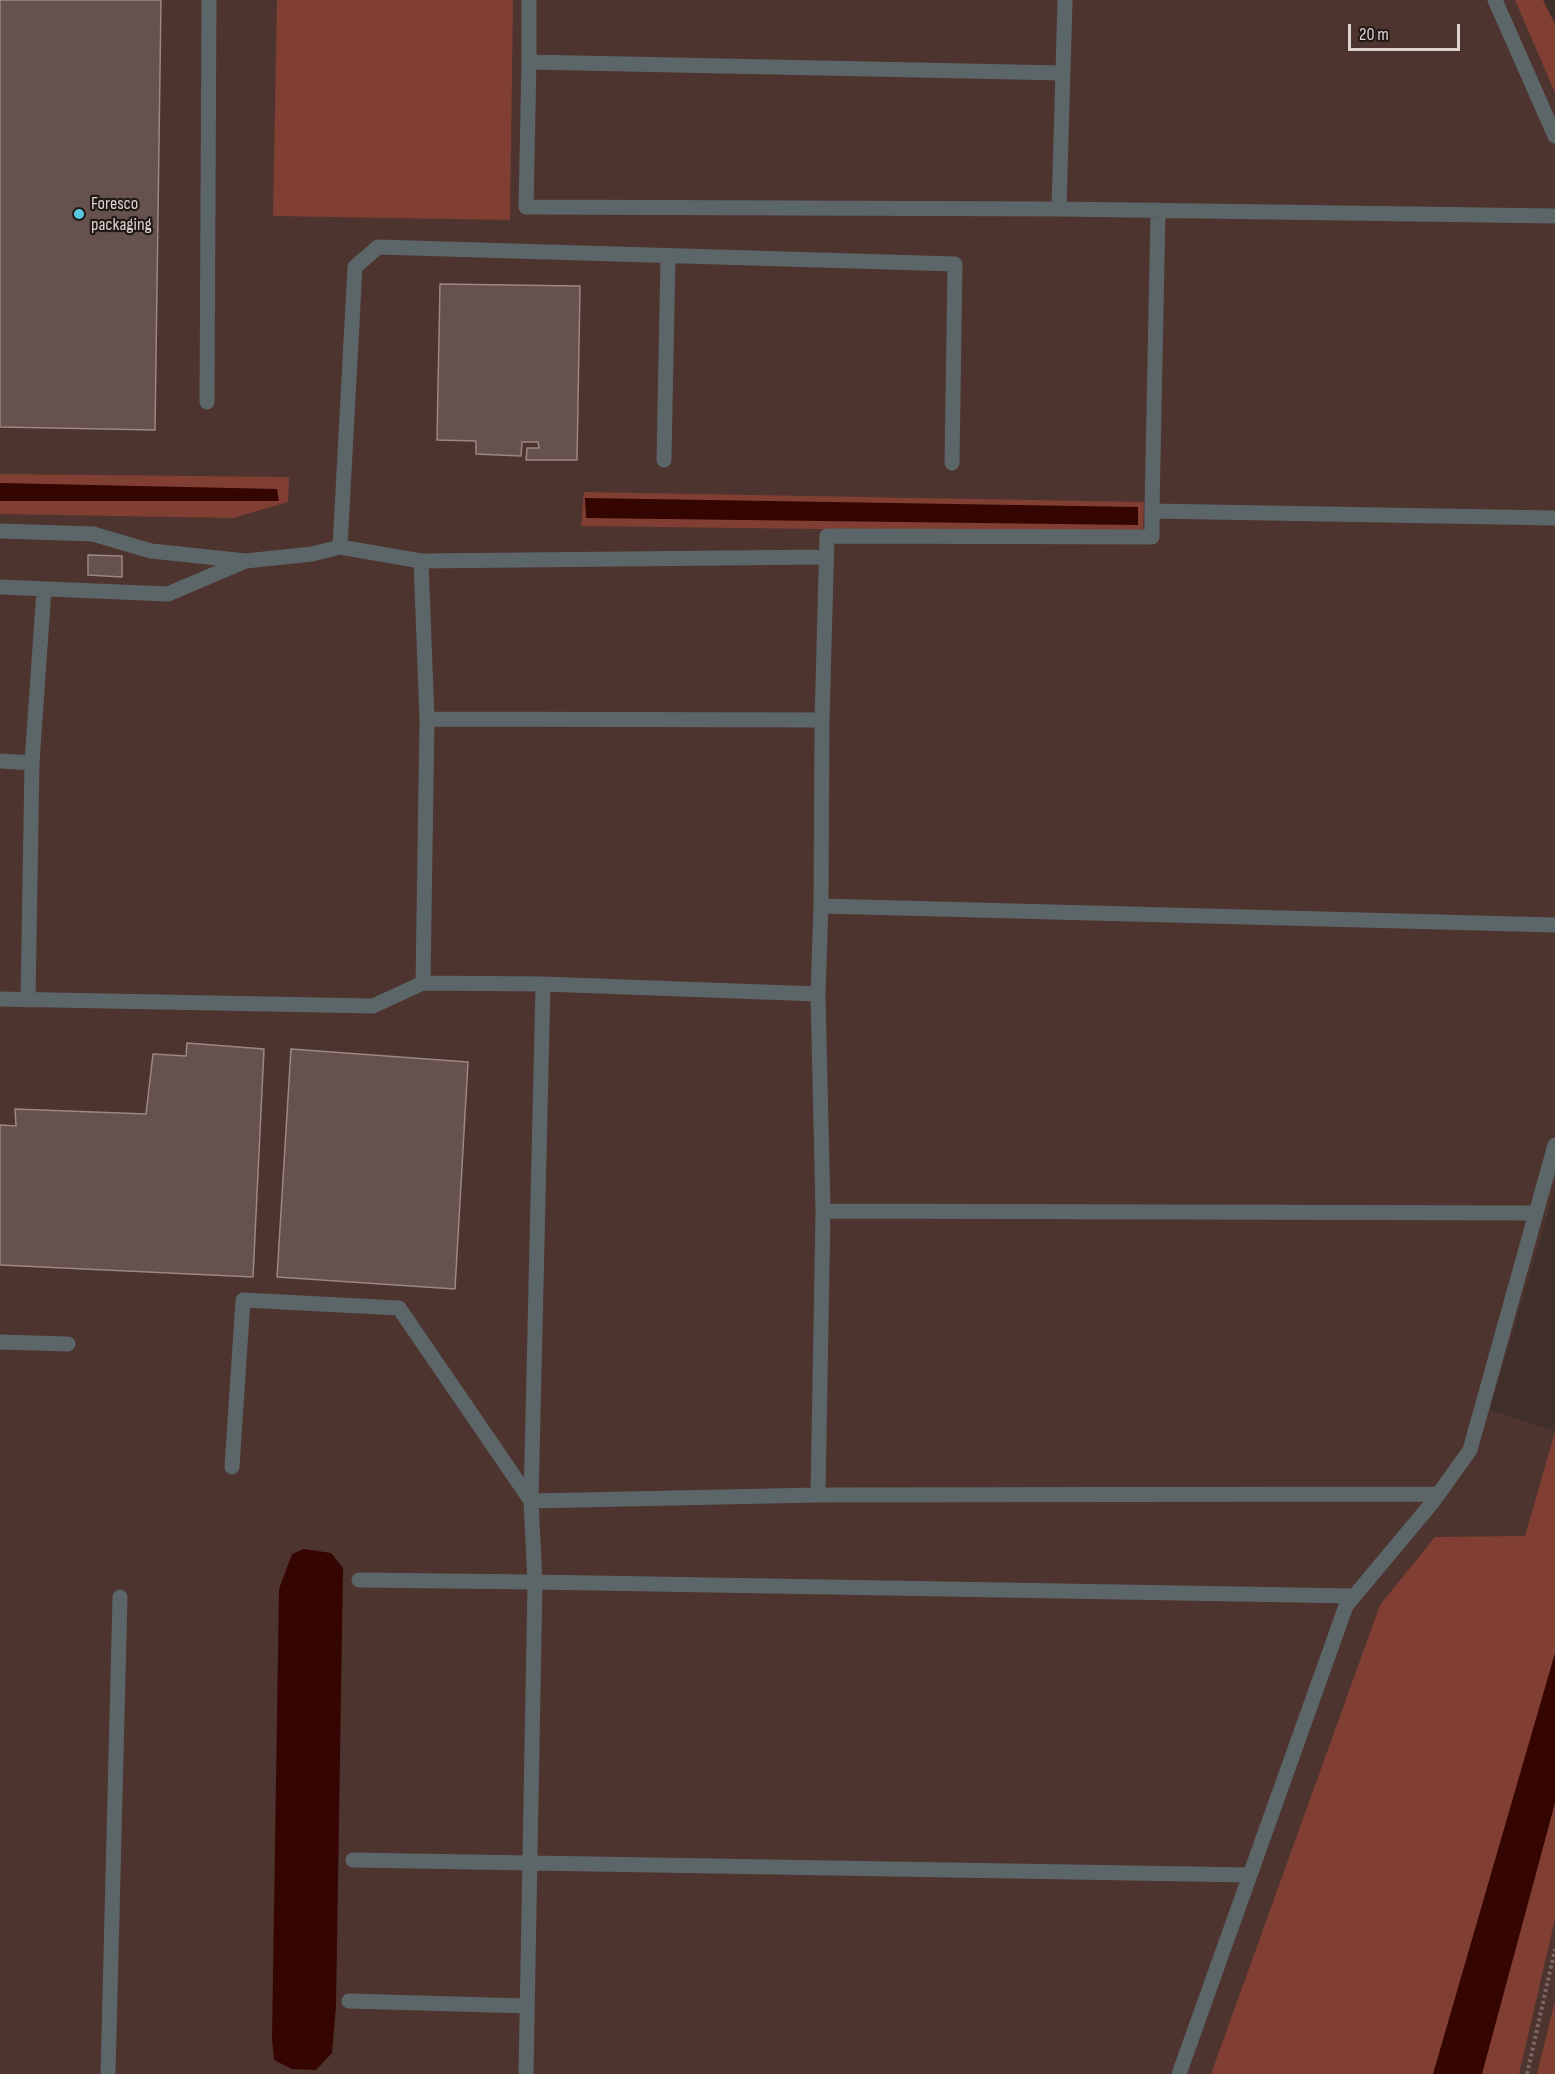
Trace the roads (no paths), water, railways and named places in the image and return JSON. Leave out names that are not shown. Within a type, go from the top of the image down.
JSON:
[{"type":"lane","points":[[207,402],[209,0]]},
{"type":"lane","points":[[530,0],[526,207],[1059,209],[1555,216]]},
{"type":"lane","points":[[1059,209],[1065,0]]},
{"type":"lane","points":[[1495,0],[1555,136]]},
{"type":"lane","points":[[529,62],[1063,73]]},
{"type":"lane","points":[[819,1495],[823,1211],[818,994],[827,536],[1152,537],[1158,210]]},
{"type":"lane","points":[[340,547],[356,267],[378,247],[955,264],[952,463]]},
{"type":"lane","points":[[664,460],[668,255]]},
{"type":"lane","points":[[1152,511],[1555,519]]},
{"type":"lane","points":[[0,531],[93,534],[151,551],[246,561],[312,554],[340,547],[421,561],[825,557]]},
{"type":"lane","points":[[0,587],[168,594],[246,561]]},
{"type":"lane","points":[[421,561],[427,719],[423,983]]},
{"type":"lane","points":[[28,1000],[32,763],[44,589]]},
{"type":"lane","points":[[427,719],[822,720]]},
{"type":"lane","points":[[0,761],[32,763]]},
{"type":"lane","points":[[821,906],[1555,925]]},
{"type":"lane","points":[[0,999],[373,1006],[423,983],[543,984],[818,994]]},
{"type":"lane","points":[[526,2074],[535,1582],[531,1501],[543,984]]},
{"type":"lane","points":[[1179,2074],[1346,1606],[1438,1494],[1470,1450],[1555,1145]]},
{"type":"lane","points":[[823,1211],[1536,1213]]},
{"type":"lane","points":[[232,1467],[243,1300],[399,1308],[531,1501]]},
{"type":"lane","points":[[0,1342],[68,1344]]},
{"type":"lane","points":[[531,1501],[819,1495],[1438,1494]]},
{"type":"lane","points":[[359,1580],[1354,1596]]},
{"type":"lane","points":[[108,2074],[120,1597]]},
{"type":"lane","points":[[353,1860],[1250,1875]]},
{"type":"lane","points":[[349,2001],[527,2006]]},
{"type":"place","name":"Foresco packaging","points":[[79,214]]}]
